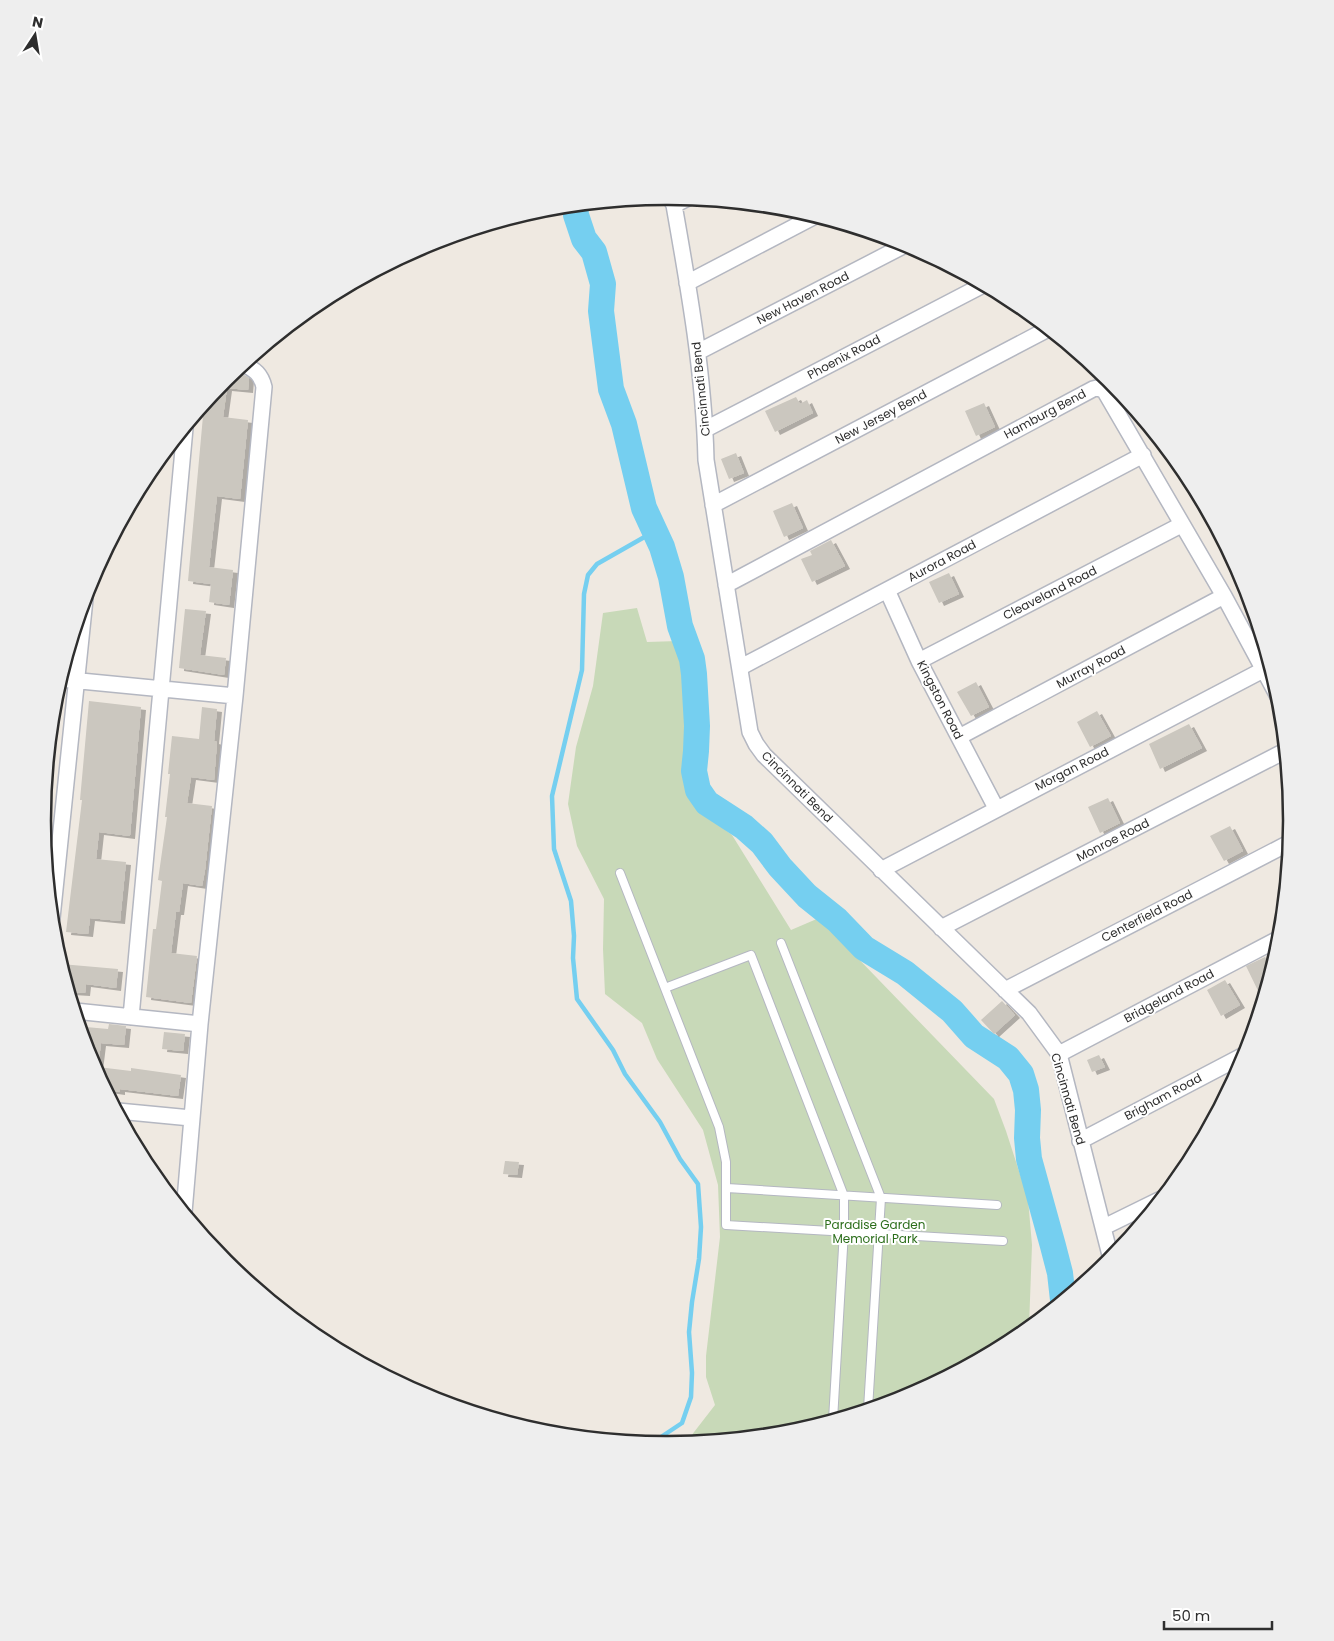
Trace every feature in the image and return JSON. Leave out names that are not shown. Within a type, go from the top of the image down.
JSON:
[{"type":"street","name":"Cincinnati Bend","points":[[672,205],[698,352],[706,429],[706,460],[750,732],[764,755],[1029,1013],[1058,1054],[1109,1248]]},
{"type":"street","points":[[687,283],[805,221]]},
{"type":"street","name":"New Haven Road","points":[[698,352],[896,249]]},
{"type":"street","name":"Phoenix Road","points":[[706,429],[977,288]]},
{"type":"street","name":"New Jersey Bend","points":[[713,505],[1042,332]]},
{"type":"street","points":[[185,1203],[200,1024],[235,696],[264,387],[262,376],[251,367]]},
{"type":"street","name":"Hamburg Bend","points":[[726,585],[1092,389],[1098,388],[1104,390],[1143,456],[1224,596],[1265,673]]},
{"type":"street","points":[[131,1017],[185,438]]},
{"type":"street","name":"Aurora Road","points":[[741,667],[1143,456]]},
{"type":"street","name":"Cleaveland Road","points":[[919,661],[1182,525]]},
{"type":"street","name":"Kingston Road","points":[[887,590],[919,661],[996,808]]},
{"type":"street","name":"Murray Road","points":[[959,737],[1224,596]]},
{"type":"street","points":[[53,860],[78,681],[83,628]]},
{"type":"street","name":"Morgan Road","points":[[881,870],[996,808],[1263,670]]},
{"type":"street","points":[[68,680],[235,696]]},
{"type":"street","name":"Monroe Road","points":[[941,928],[1278,754]]},
{"type":"street","name":"Centerfield Road","points":[[1005,990],[1282,847]]},
{"type":"street","name":"Bridgeland Road","points":[[1058,1054],[1271,943]]},
{"type":"street","points":[[82,1012],[200,1024]]},
{"type":"street","name":"Brigham Road","points":[[1080,1141],[1234,1060]]},
{"type":"street","points":[[125,1112],[191,1118]]},
{"type":"street","points":[[1104,1227],[1148,1205]]},
{"type":"lane","points":[[620,872],[720,1127],[725,1149],[726,1225],[1003,1241]]},
{"type":"lane","points":[[781,943],[881,1198],[868,1403]]},
{"type":"lane","points":[[665,988],[750,955],[844,1196],[844,1231],[833,1413]]},
{"type":"lane","points":[[727,1188],[997,1205]]},
{"type":"green space","name":"Paradise Garden Memorial Park","points":[[637,608],[647,642],[678,641],[692,703],[695,736],[686,789],[695,807],[732,835],[791,930],[819,918],[994,1099],[1006,1131],[1028,1199],[1032,1245],[1029,1318],[975,1354],[939,1373],[865,1404],[787,1424],[747,1431],[691,1435],[715,1405],[706,1377],[706,1356],[720,1237],[718,1185],[703,1130],[657,1059],[642,1023],[605,994],[603,949],[604,899],[577,846],[568,804],[576,747],[593,686],[603,613]]},
{"type":"building","points":[[243,374],[249,378],[248,390],[229,388]]},
{"type":"building","points":[[227,391],[223,417],[248,420],[240,499],[217,496],[209,567],[233,570],[229,605],[209,602],[211,584],[188,581],[203,416]]},
{"type":"building","points":[[796,397],[800,404],[807,400],[813,413],[775,432],[765,411]]},
{"type":"building","points":[[984,403],[995,427],[976,436],[965,411]]},
{"type":"building","points":[[736,453],[744,473],[729,479],[721,459]]},
{"type":"building","points":[[792,503],[803,528],[784,537],[773,511]]},
{"type":"building","points":[[831,540],[845,566],[812,582],[801,559],[812,555],[810,551]]},
{"type":"building","points":[[949,573],[959,594],[939,603],[929,582]]},
{"type":"building","points":[[185,609],[206,611],[200,655],[226,658],[224,675],[179,668]]},
{"type":"building","points":[[976,682],[989,707],[971,716],[957,692]]},
{"type":"building","points":[[89,701],[141,707],[130,836],[99,832],[96,859],[126,862],[120,921],[90,918],[88,934],[66,932],[82,800],[80,800]]},
{"type":"building","points":[[202,707],[217,709],[214,741],[217,742],[214,780],[191,777],[187,803],[212,806],[205,870],[202,886],[183,883],[179,912],[176,912],[171,953],[197,956],[191,1003],[146,997],[153,929],[156,929],[162,881],[158,880],[167,817],[165,817],[172,736],[199,739]]},
{"type":"building","points":[[1097,711],[1111,736],[1090,747],[1077,722]]},
{"type":"building","points":[[1189,724],[1202,748],[1160,769],[1149,744]]},
{"type":"building","points":[[1108,798],[1120,823],[1100,833],[1088,807]]},
{"type":"building","points":[[1230,826],[1243,851],[1224,861],[1210,836]]},
{"type":"building","points":[[1265,957],[1267,960],[1258,992],[1246,966]]},
{"type":"building","points":[[68,965],[118,969],[116,988],[86,984],[85,993],[76,992]]},
{"type":"building","points":[[1225,980],[1240,1005],[1221,1016],[1207,990]]},
{"type":"building","points":[[1002,1001],[1015,1015],[994,1034],[981,1020]]},
{"type":"building","points":[[109,1024],[126,1026],[124,1045],[101,1043],[99,1058],[87,1027],[108,1029]]},
{"type":"building","points":[[164,1032],[185,1034],[183,1051],[162,1049]]},
{"type":"building","points":[[1099,1055],[1105,1067],[1092,1072],[1087,1060]]},
{"type":"building","points":[[103,1068],[131,1071],[131,1068],[181,1075],[178,1096],[120,1089],[120,1092],[114,1091]]},
{"type":"building","points":[[505,1161],[519,1162],[517,1175],[503,1174]]},
{"type":"waterway","points":[[576,212],[584,239],[594,252],[603,284],[601,311],[611,389],[624,424],[644,508],[662,547],[671,577],[680,626],[692,659],[697,726],[694,771],[698,790],[707,803],[744,827],[762,843],[780,867],[807,896],[837,920],[864,948],[905,973],[952,1011],[974,1036],[1008,1058],[1021,1074],[1026,1090],[1028,1110],[1027,1138],[1029,1159],[1060,1273],[1062,1292]]},
{"type":"waterway","points":[[655,531],[597,564],[588,575],[584,594],[582,670],[552,796],[554,849],[571,901],[577,999],[613,1050],[625,1074],[660,1122],[680,1159],[698,1184],[701,1227],[699,1259],[689,1332],[692,1373],[691,1397],[682,1423],[663,1436]]}]
